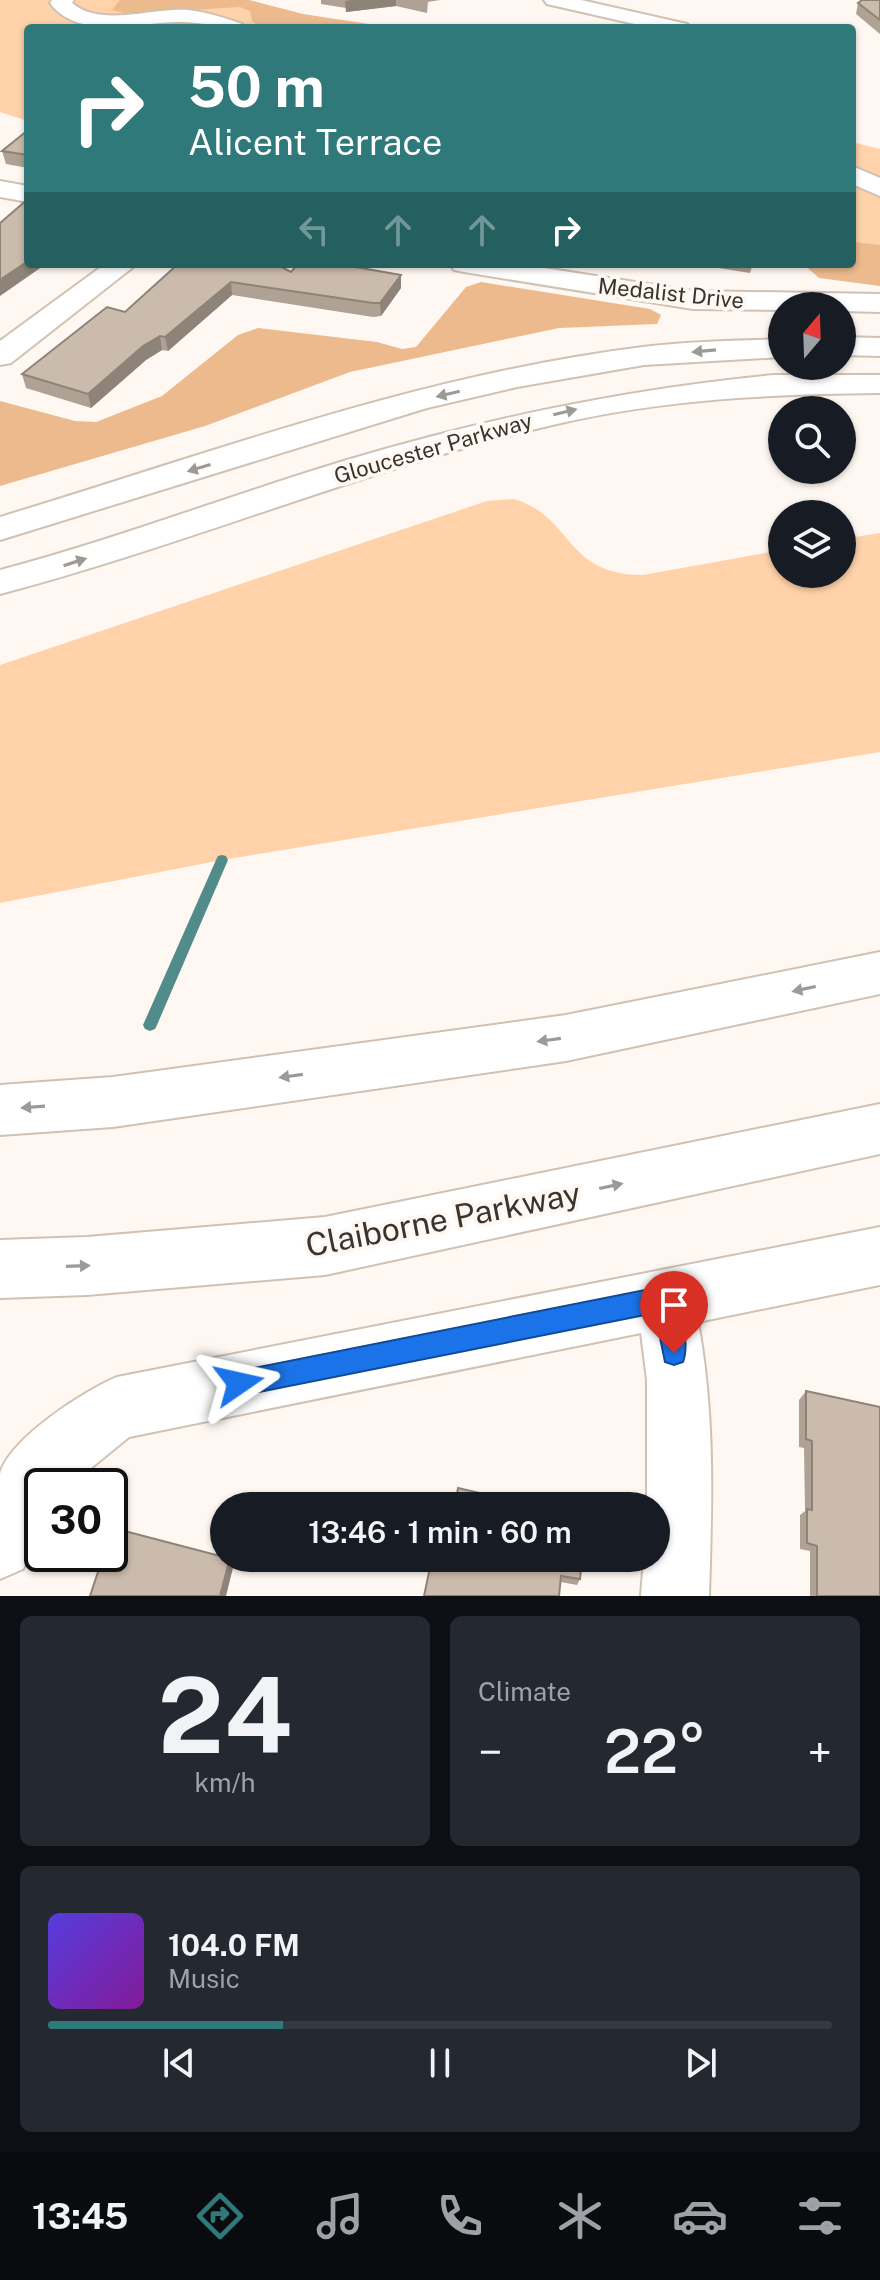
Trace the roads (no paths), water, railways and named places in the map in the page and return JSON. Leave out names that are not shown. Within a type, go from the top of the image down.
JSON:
[{"type":"main road","points":[[64,0],[60,3],[64,9],[97,20],[179,16],[216,24]]},
{"type":"main road","points":[[554,0],[662,24]]},
{"type":"main road","points":[[614,13],[634,0]]},
{"type":"main road","points":[[856,176],[880,188]]},
{"type":"main road","points":[[0,189],[24,193]]},
{"type":"main road","points":[[0,356],[118,268]]},
{"type":"main road","name":"Medalist Drive","points":[[489,268],[693,300],[880,303]]},
{"type":"main road","points":[[856,346],[880,347]]},
{"type":"main road","name":"Gloucester Parkway","points":[[0,529],[418,401],[517,378],[644,356],[768,349]]},
{"type":"main road","name":"Gloucester Parkway","points":[[0,582],[57,567],[375,462],[488,429],[585,408],[711,391],[880,384]]},
{"type":"main road","points":[[0,1110],[113,1102],[566,1038],[880,973]]},
{"type":"main road","name":"Claiborne Parkway","points":[[0,1269],[87,1266],[325,1246],[880,1129]]},
{"type":"main road","points":[[0,1546],[37,1469],[73,1437],[117,1408],[880,1256]]},
{"type":"main road","points":[[665,1299],[679,1396],[681,1475],[675,1596]]},
{"type":"waterway","points":[[150,1025],[222,860]]}]
